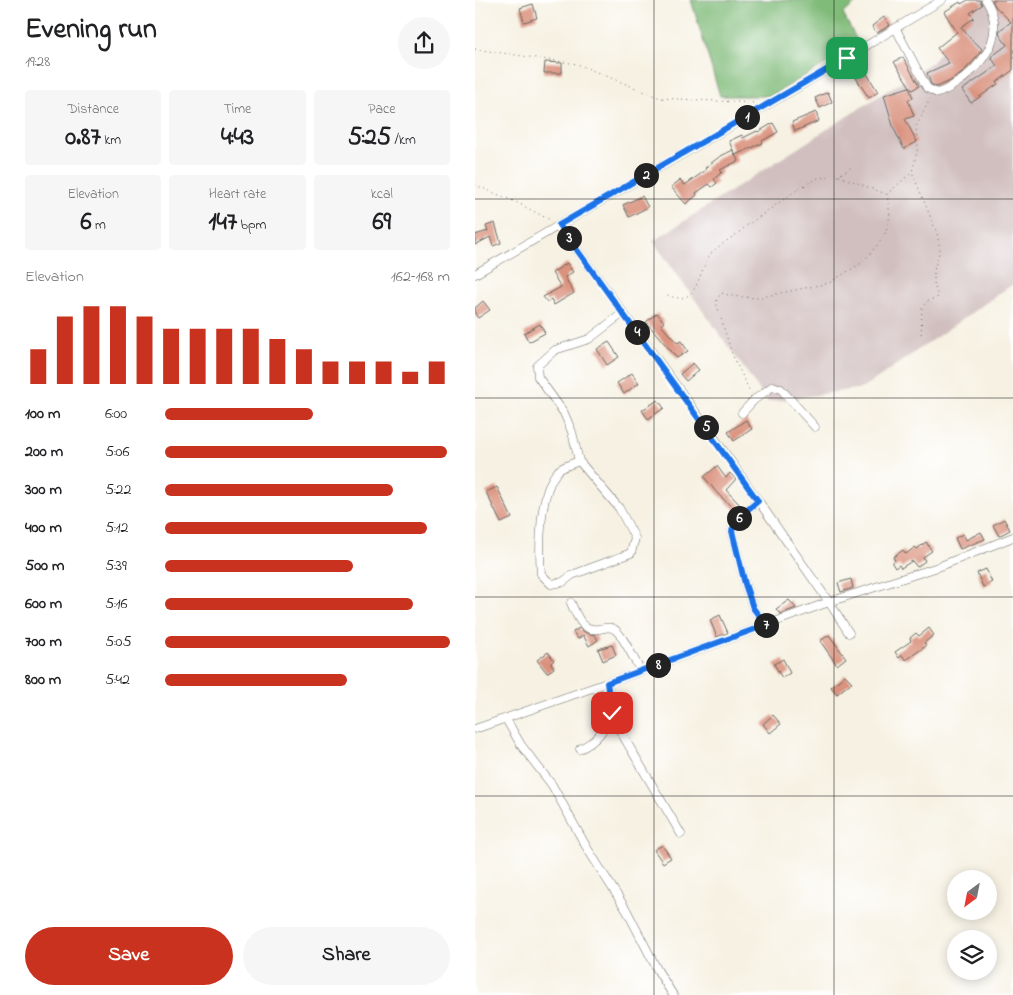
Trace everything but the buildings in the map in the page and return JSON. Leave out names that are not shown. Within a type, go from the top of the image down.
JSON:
[{"type":"street","points":[[475,274],[771,103],[942,0]]},
{"type":"street","points":[[896,29],[925,84],[933,92],[943,92],[981,63],[991,46],[994,22],[992,11],[986,0]]},
{"type":"street","points":[[559,225],[758,501],[849,633]]},
{"type":"street","points":[[579,461],[559,470],[548,486],[539,548],[541,574],[551,584],[563,582],[572,575],[631,554],[635,538],[619,508],[579,461],[572,432],[564,413],[538,377],[537,366],[555,350],[589,339],[623,313]]},
{"type":"street","points":[[742,413],[754,400],[773,386],[781,389],[815,426]]},
{"type":"street","points":[[758,501],[738,518],[732,531],[747,592],[753,608],[766,625]]},
{"type":"street","points":[[475,729],[829,602],[938,567],[1013,537]]},
{"type":"street","points":[[571,603],[582,624],[588,629],[597,630],[606,627],[615,629],[622,635],[641,671]]},
{"type":"street","points":[[607,683],[612,713],[616,724],[681,834]]},
{"type":"street","points":[[580,749],[598,738],[612,713]]},
{"type":"street","points":[[506,719],[521,745],[552,785],[587,848],[627,911],[658,971],[673,995]]},
{"type":"path","points":[[475,49],[577,64],[660,98],[771,103]]},
{"type":"path","points":[[887,194],[912,172],[918,148],[916,127],[933,92]]},
{"type":"path","points":[[839,176],[852,167]]},
{"type":"path","points":[[912,172],[937,234],[940,250],[934,270],[934,283],[938,297],[929,300],[922,307],[921,339]]},
{"type":"path","points":[[663,293],[675,299],[683,298],[695,290],[711,254],[739,234],[746,226],[800,188],[818,178],[839,176],[887,194]]},
{"type":"path","points":[[475,185],[516,202],[559,225]]},
{"type":"path","points":[[754,400],[740,375],[732,354],[716,302],[721,293],[757,298],[829,283],[863,262],[884,238],[890,216],[887,194]]},
{"type":"shaded area","points":[[982,0],[1013,0],[1013,284],[863,388],[768,402],[653,241],[932,62]]},
{"type":"green space","points":[[691,0],[859,0],[843,14],[859,44],[771,96],[720,96]]},
{"type":"route","points":[[612,713],[607,683],[766,625],[753,608],[732,531],[738,518],[758,501],[559,225],[847,58]]}]
